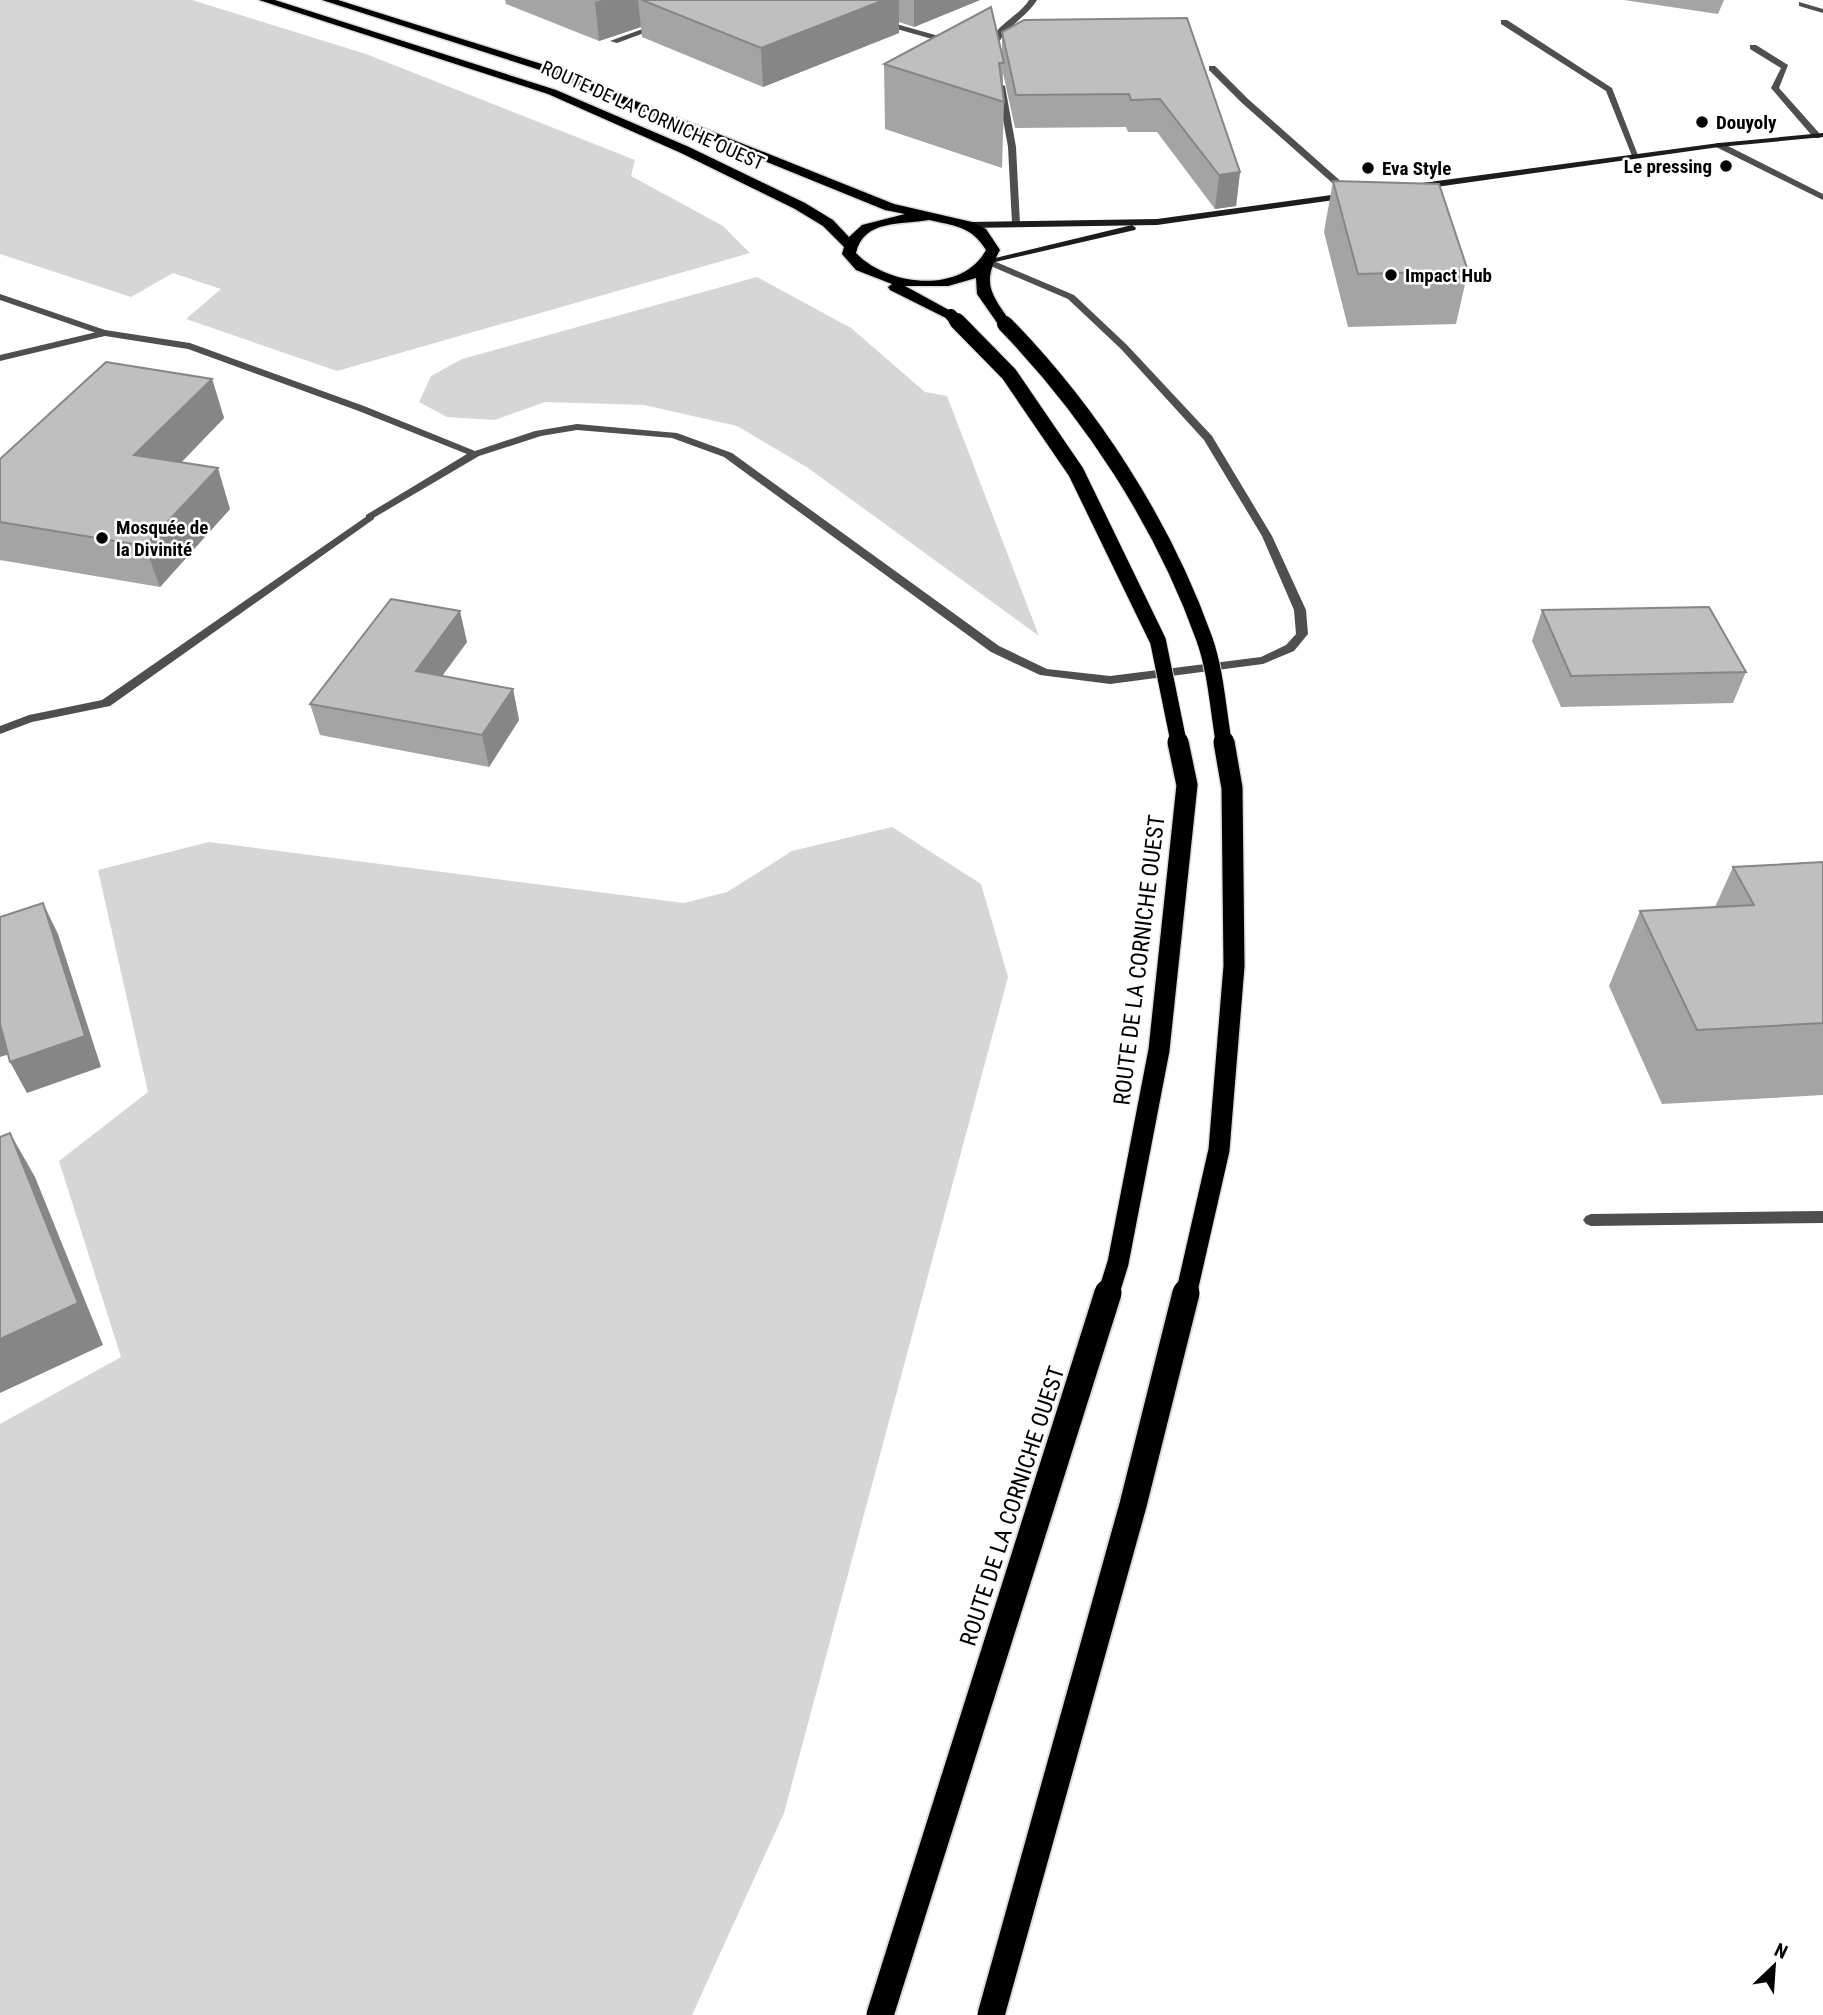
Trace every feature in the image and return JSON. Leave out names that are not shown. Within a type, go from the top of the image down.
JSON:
[{"type":"highway","name":"ROUTE DE LA CORNICHE OUEST","points":[[264,0],[552,92],[685,150],[800,206],[828,223],[850,246],[849,254],[855,263],[951,316],[1009,374],[1076,472],[1158,641],[1187,785],[1159,1050],[1118,1263],[1016,1578],[880,2015]]},
{"type":"highway","name":"ROUTE DE LA CORNICHE OUEST","points":[[327,0],[544,68],[864,197],[925,217]]},
{"type":"highway","points":[[850,246],[856,236],[868,228],[904,218],[925,217],[967,225],[989,241],[993,250],[987,264],[984,294],[1005,324],[1044,364],[1090,422],[1153,525],[1205,640],[1232,788],[1234,966],[1219,1150],[1206,1214],[1133,1504],[991,2015]]},
{"type":"highway","points":[[878,278],[899,283],[946,282],[987,264]]},
{"type":"street","points":[[996,58],[991,47],[995,37],[1029,8],[1033,0]]},
{"type":"street","points":[[1801,4],[1823,11]]},
{"type":"street","points":[[875,20],[964,45]]},
{"type":"street","points":[[1504,22],[1609,90],[1636,156]]},
{"type":"street","points":[[614,41],[663,25]]},
{"type":"street","points":[[978,46],[991,47]]},
{"type":"street","points":[[1754,47],[1785,67],[1775,88],[1820,135]]},
{"type":"street","points":[[1212,68],[1249,108],[1295,142],[1352,195]]},
{"type":"street","points":[[998,71],[1012,147],[1016,224]]},
{"type":"street","points":[[1406,188],[1719,145],[1820,135]]},
{"type":"street","points":[[1719,145],[1823,197]]},
{"type":"street","points":[[987,264],[1157,222],[1366,194]]},
{"type":"street","points":[[967,225],[1157,222]]},
{"type":"street","points":[[0,730],[29,719],[106,703],[370,517],[475,454],[539,433],[577,427],[673,435],[728,455],[995,649],[1044,672],[1110,680],[1263,660],[1290,648],[1302,634],[1300,610],[1268,536],[1208,438],[1124,347],[1071,297],[987,264]]},
{"type":"street","points":[[0,298],[105,333],[190,346],[360,408],[475,454]]},
{"type":"street","points":[[0,358],[105,333]]},
{"type":"street","points":[[1591,1220],[1823,1217]]},
{"type":"shaded area","points":[[0,0],[192,0],[366,54],[635,160],[631,176],[723,226],[750,253],[337,371],[186,319],[221,289],[173,273],[131,297],[0,254]]},
{"type":"shaded area","points":[[757,277],[851,328],[925,392],[947,396],[1039,636],[808,468],[737,426],[644,405],[545,402],[495,420],[447,417],[419,402],[431,376],[462,359]]},
{"type":"shaded area","points":[[892,827],[981,884],[1008,977],[784,1813],[692,2015],[0,2015],[0,1424],[121,1357],[59,1161],[148,1092],[98,870],[209,842],[684,903],[727,892],[792,851]]},
{"type":"building","points":[[642,0],[884,0],[761,48]]},
{"type":"building","points":[[991,7],[1004,63],[999,63],[1004,102],[884,64]]},
{"type":"building","points":[[1187,18],[1240,172],[1219,175],[1160,99],[1131,100],[1129,94],[1016,95],[1002,32],[1024,20]]},
{"type":"building","points":[[1333,181],[1439,184],[1468,271],[1358,274]]},
{"type":"building","points":[[106,362],[212,379],[134,455],[218,468],[145,546],[0,522],[0,459]]},
{"type":"building","points":[[391,599],[460,611],[416,671],[513,689],[482,735],[310,704]]},
{"type":"building","points":[[1709,607],[1746,672],[1571,676],[1542,610]]},
{"type":"building","points":[[1823,862],[1823,1023],[1697,1030],[1640,911],[1754,905],[1733,867]]},
{"type":"building","points":[[43,903],[85,1036],[10,1062],[0,1024],[0,917]]},
{"type":"building","points":[[10,1133],[78,1303],[0,1339],[0,1137]]},
{"type":"place","name":"Douyoly","points":[[1702,122]]},
{"type":"place","name":"Le pressing","points":[[1726,166]]},
{"type":"place","name":"Eva Style","points":[[1368,168]]},
{"type":"place","name":"Impact Hub","points":[[1391,275]]},
{"type":"place","name":"Mosquée de la Divinité","points":[[102,538]]}]
